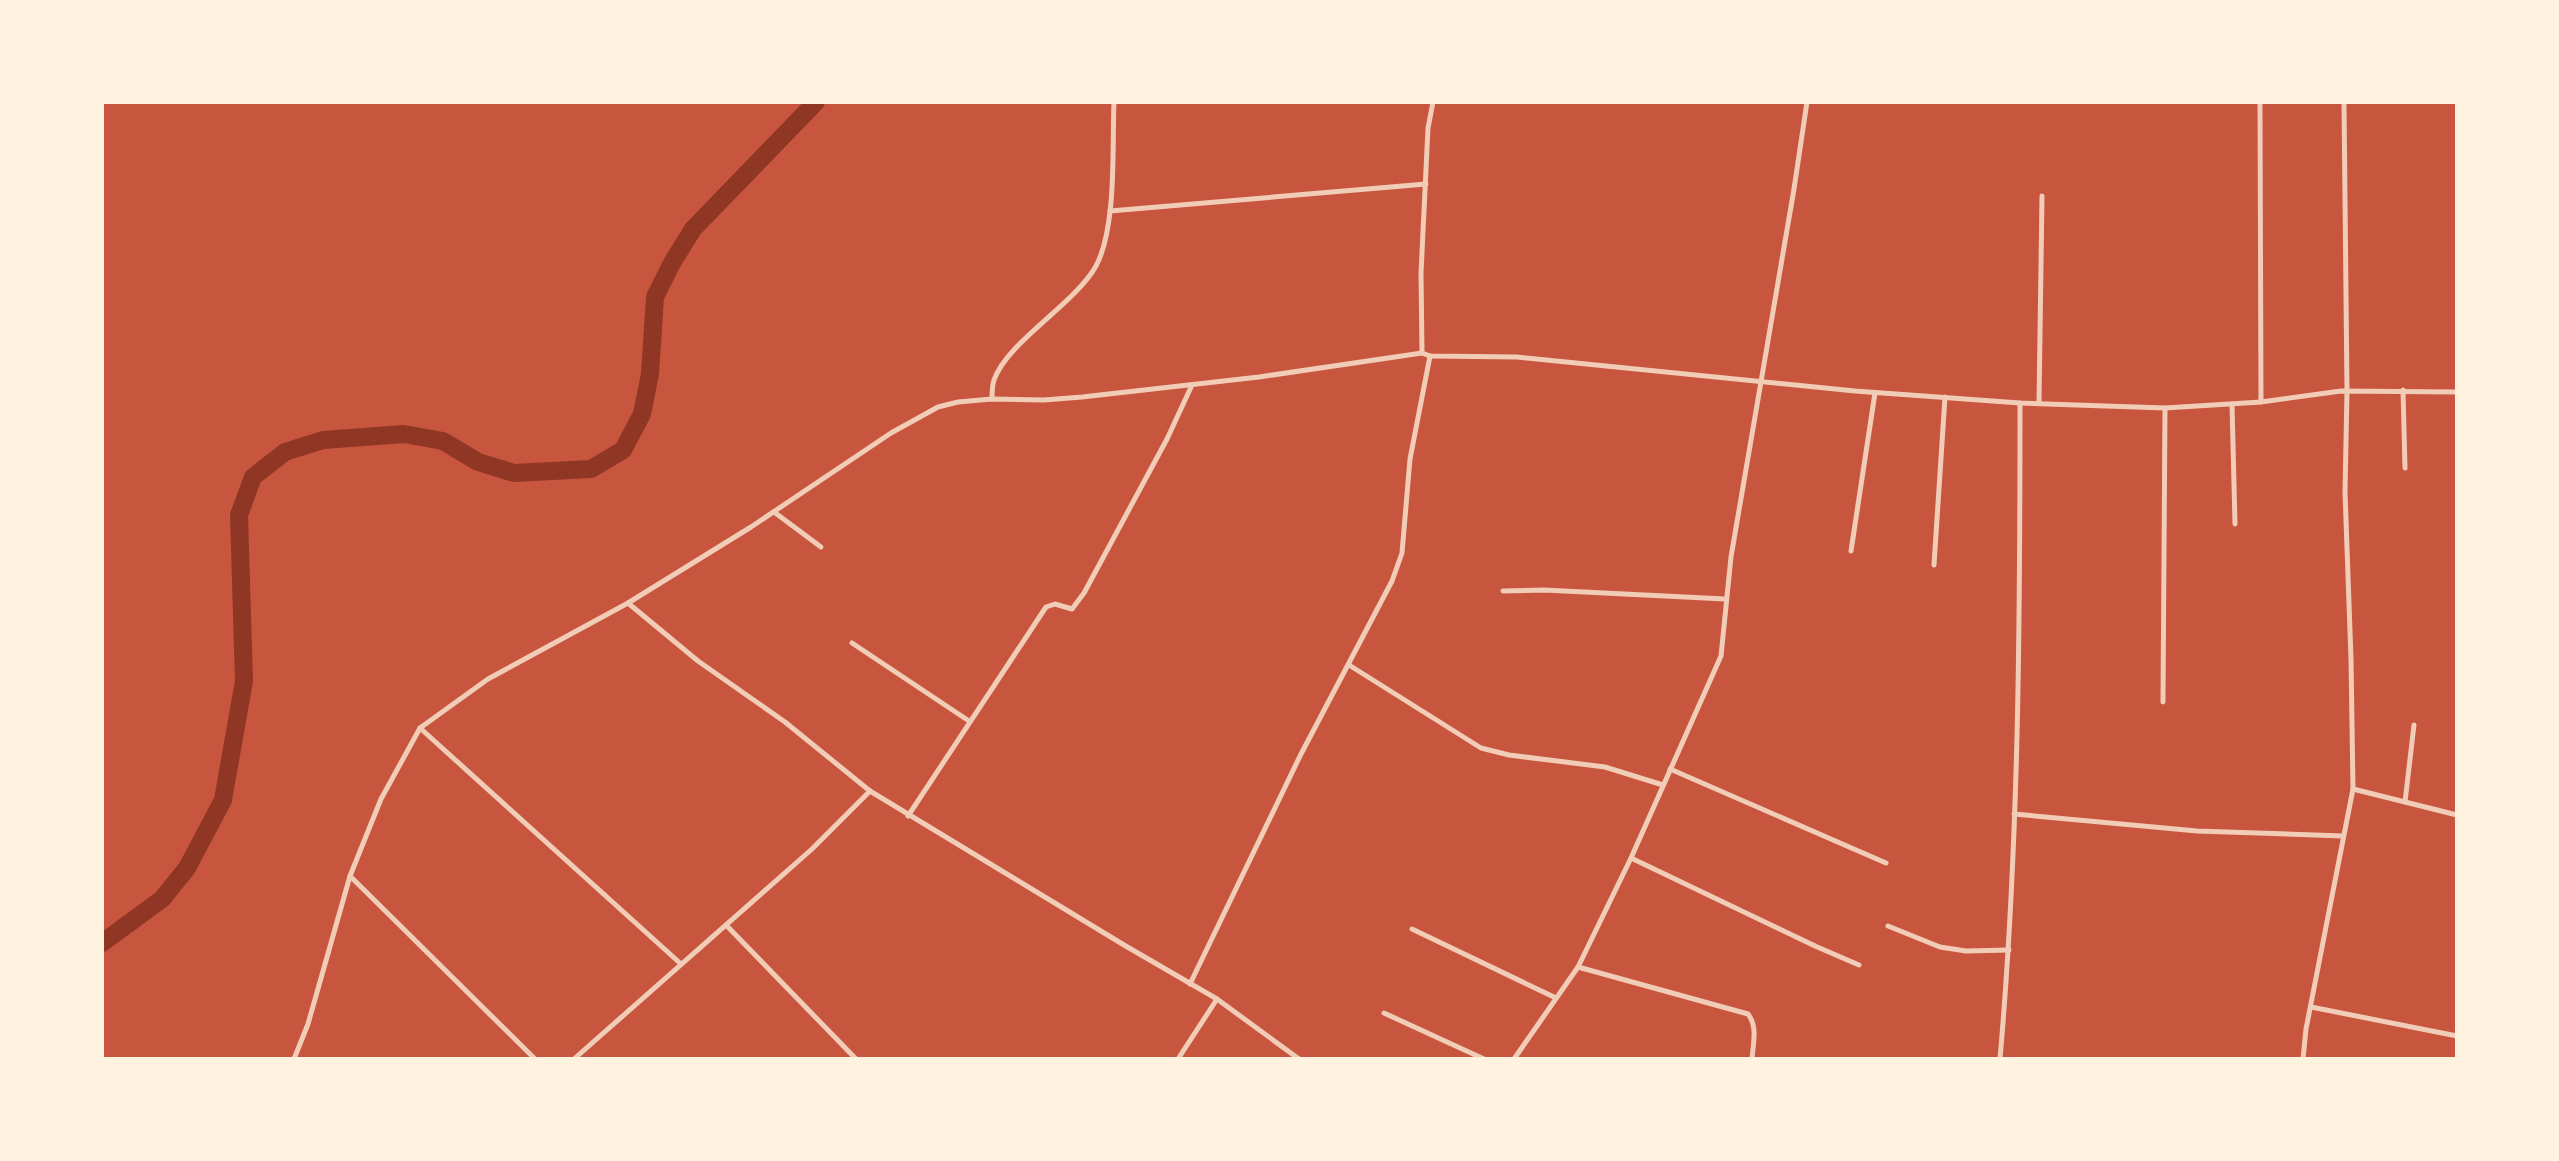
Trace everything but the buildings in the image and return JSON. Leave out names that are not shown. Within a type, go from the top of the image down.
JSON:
[{"type":"street","points":[[992,399],[994,380],[1007,359],[1094,268],[1106,238],[1110,211],[1114,102]]},
{"type":"street","points":[[1422,353],[1421,273],[1428,128],[1433,102]]},
{"type":"street","points":[[1514,1059],[1578,967],[1631,858],[1721,656],[1725,599],[1807,102]]},
{"type":"street","points":[[2260,102],[2261,402]]},
{"type":"street","points":[[2303,1059],[2353,789],[2345,492],[2344,102]]},
{"type":"street","points":[[1110,211],[1426,184]]},
{"type":"street","points":[[2039,403],[2042,196]]},
{"type":"street","points":[[294,1059],[308,1024],[350,876],[381,799],[420,728],[488,679],[628,603],[774,512],[891,433],[938,407],[992,399],[1057,399],[1192,385],[1422,353],[1430,356],[1517,357],[1875,393],[2020,403],[2165,408],[2261,402],[2328,391],[2457,392]]},
{"type":"street","points":[[1190,984],[1300,756],[1387,593],[1402,553],[1410,459],[1430,356]]},
{"type":"street","points":[[908,816],[1046,607],[1052,603],[1075,608],[1167,439],[1192,385]]},
{"type":"street","points":[[2403,390],[2405,468]]},
{"type":"street","points":[[1851,551],[1875,393]]},
{"type":"street","points":[[1934,565],[1945,397]]},
{"type":"street","points":[[2000,1059],[2009,950],[2014,814],[2020,403]]},
{"type":"street","points":[[2232,404],[2235,524]]},
{"type":"street","points":[[2163,702],[2165,408]]},
{"type":"street","points":[[774,512],[821,547]]},
{"type":"street","points":[[1503,591],[1544,590],[1725,599]]},
{"type":"street","points":[[628,603],[698,661],[785,722],[870,791],[1217,999],[1299,1059]]},
{"type":"street","points":[[852,643],[969,721]]},
{"type":"street","points":[[1349,665],[1481,748],[1523,757],[1605,767],[1663,785]]},
{"type":"street","points":[[2405,802],[2414,725]]},
{"type":"street","points":[[420,728],[681,964]]},
{"type":"street","points":[[1670,769],[1886,863]]},
{"type":"street","points":[[2353,789],[2457,815]]},
{"type":"street","points":[[574,1059],[812,849],[870,791]]},
{"type":"street","points":[[2014,814],[2197,831],[2343,836]]},
{"type":"street","points":[[1631,858],[1859,965]]},
{"type":"street","points":[[350,876],[535,1059]]},
{"type":"street","points":[[726,925],[856,1059]]},
{"type":"street","points":[[1888,926],[1940,947],[1966,951],[2009,950]]},
{"type":"street","points":[[1412,929],[1556,998]]},
{"type":"street","points":[[1578,967],[1748,1014],[1754,1030],[1752,1059]]},
{"type":"street","points":[[1178,1059],[1217,999]]},
{"type":"street","points":[[2311,1007],[2457,1036]]},
{"type":"street","points":[[1384,1013],[1484,1059]]},
{"type":"waterway","points":[[102,943],[162,899],[187,868],[223,800],[244,681],[239,515],[253,477],[285,452],[323,440],[404,434],[443,441],[478,462],[514,473],[591,469],[623,450],[642,414],[650,374],[655,297],[672,263],[693,229],[816,102]]}]
